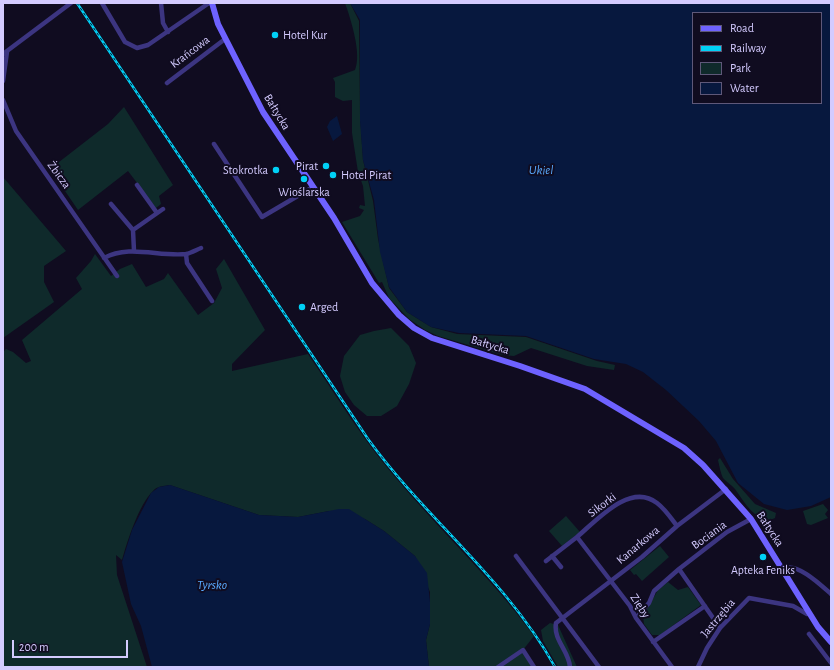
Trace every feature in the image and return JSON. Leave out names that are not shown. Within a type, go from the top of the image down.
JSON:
[{"type":"main road","name":"Bałtycka","points":[[211,3],[225,39],[263,112],[313,187],[376,288],[399,315],[414,328],[432,338],[526,367],[584,389],[680,446],[699,460],[751,519],[810,613],[831,642]]},
{"type":"street","points":[[3,81],[5,53],[71,3]]},
{"type":"street","points":[[102,3],[125,42],[132,47],[143,48],[211,3]]},
{"type":"street","points":[[161,3],[163,23],[168,32]]},
{"type":"street","name":"Krańcowa","points":[[167,83],[225,39]]},
{"type":"street","name":"Żbicza","points":[[3,100],[16,131],[117,276]]},
{"type":"street","points":[[214,144],[262,217],[313,187]]},
{"type":"street","points":[[137,185],[157,213]]},
{"type":"street","points":[[111,204],[133,230],[134,251]]},
{"type":"street","points":[[133,230],[163,209]]},
{"type":"street","points":[[104,258],[110,254],[134,251],[186,254],[201,248]]},
{"type":"street","points":[[186,254],[187,263],[212,302]]},
{"type":"street","name":"Kanarkowa","points":[[563,616],[642,557],[677,526],[726,489]]},
{"type":"street","name":"Sikorki","points":[[546,561],[621,501],[631,496],[645,496],[656,502],[677,526]]},
{"type":"street","name":"Bociania","points":[[636,618],[649,603],[654,591],[679,569],[727,532],[751,519]]},
{"type":"street","points":[[577,537],[610,581]]},
{"type":"street","points":[[516,556],[563,616],[599,667]]},
{"type":"street","points":[[552,556],[561,567]]},
{"type":"street","points":[[783,569],[788,566],[794,567],[820,584],[831,594]]},
{"type":"street","points":[[679,569],[720,628]]},
{"type":"street","name":"Zięby","points":[[610,581],[630,606],[636,618],[672,667]]},
{"type":"street","name":"Jastrzębia","points":[[698,667],[707,648],[720,628],[749,598],[793,606],[807,614],[810,613]]},
{"type":"street","points":[[653,642],[705,606]]},
{"type":"street","points":[[563,616],[556,623],[555,629],[557,637],[570,662],[570,667]]},
{"type":"street","points":[[809,634],[831,663]]},
{"type":"street","points":[[498,667],[523,650],[534,667]]},
{"type":"green space","points":[[345,3],[350,3],[359,21],[360,114],[363,160],[373,201],[378,239],[389,288],[407,312],[431,327],[457,334],[526,337],[597,361],[615,365],[614,370],[587,366],[531,348],[514,356],[502,355],[438,336],[425,330],[409,319],[389,298],[382,282],[379,283],[342,222],[360,216],[364,210],[359,208],[360,205],[365,206],[363,186],[358,172],[352,133],[352,100],[343,101],[335,97],[335,82],[333,78],[355,70],[357,63],[355,37]]},
{"type":"green space","points":[[124,107],[173,185],[159,196],[161,204],[156,208],[128,171],[78,210],[50,169],[108,124]]},
{"type":"green space","points":[[3,177],[66,251],[44,266],[44,282],[54,302],[3,338]]},
{"type":"green space","points":[[95,254],[111,276],[120,269],[132,264],[146,287],[164,279],[168,273],[198,315],[214,303],[222,288],[216,269],[224,259],[265,330],[232,364],[232,371],[308,354],[368,443],[390,471],[500,593],[534,636],[523,650],[534,667],[429,667],[426,640],[430,624],[430,592],[415,556],[384,531],[365,519],[329,511],[298,517],[259,515],[170,485],[156,488],[148,497],[138,514],[122,560],[116,555],[117,575],[147,667],[3,667],[3,352],[6,349],[13,352],[26,363],[31,361],[22,340],[82,289],[76,278],[91,261]]},
{"type":"green space","points":[[391,328],[409,346],[416,363],[409,384],[397,406],[381,416],[367,416],[354,405],[345,392],[340,376],[344,356],[360,335]]},
{"type":"green space","points":[[720,458],[733,479],[755,504],[776,513],[775,518],[768,520],[751,511],[734,488],[723,478],[718,460]]},
{"type":"green space","points":[[823,504],[828,510],[825,514],[828,518],[811,525],[807,524],[803,511]]},
{"type":"green space","points":[[566,516],[580,532],[562,546],[549,531]]},
{"type":"green space","points":[[660,546],[669,557],[642,581],[630,570]]},
{"type":"green space","points":[[668,582],[678,590],[688,587],[701,605],[660,635],[652,635],[644,624],[643,616],[658,590]]},
{"type":"green space","points":[[550,623],[558,625],[577,667],[558,667],[543,641],[541,630]]},
{"type":"water","name":"Ukiel","points":[[350,3],[831,3],[831,497],[811,506],[787,510],[764,504],[738,483],[716,441],[699,421],[666,390],[643,372],[626,364],[594,359],[526,336],[459,333],[431,327],[407,312],[389,287],[380,252],[374,200],[363,160],[360,121],[360,20]]},
{"type":"water","points":[[337,116],[342,134],[333,141],[327,127],[330,121]]},
{"type":"water","name":"Tyrsko","points":[[170,485],[259,515],[298,517],[339,509],[349,509],[384,531],[415,556],[427,573],[430,602],[430,624],[426,640],[429,667],[152,667],[141,626],[131,604],[122,562],[132,530],[151,493],[159,487]]},
{"type":"railway","points":[[77,3],[368,439],[415,496],[514,606],[536,636],[555,667]]},
{"type":"place","name":"Hotel Kur","points":[[275,35]]},
{"type":"place","name":"Pirat","points":[[326,166]]},
{"type":"place","name":"Stokrotka","points":[[276,170]]},
{"type":"place","name":"Hotel Pirat","points":[[333,175]]},
{"type":"place","name":"Wioślarska","points":[[304,179]]},
{"type":"place","name":"Arged","points":[[302,307]]},
{"type":"place","name":"Apteka Feniks","points":[[763,557]]}]
